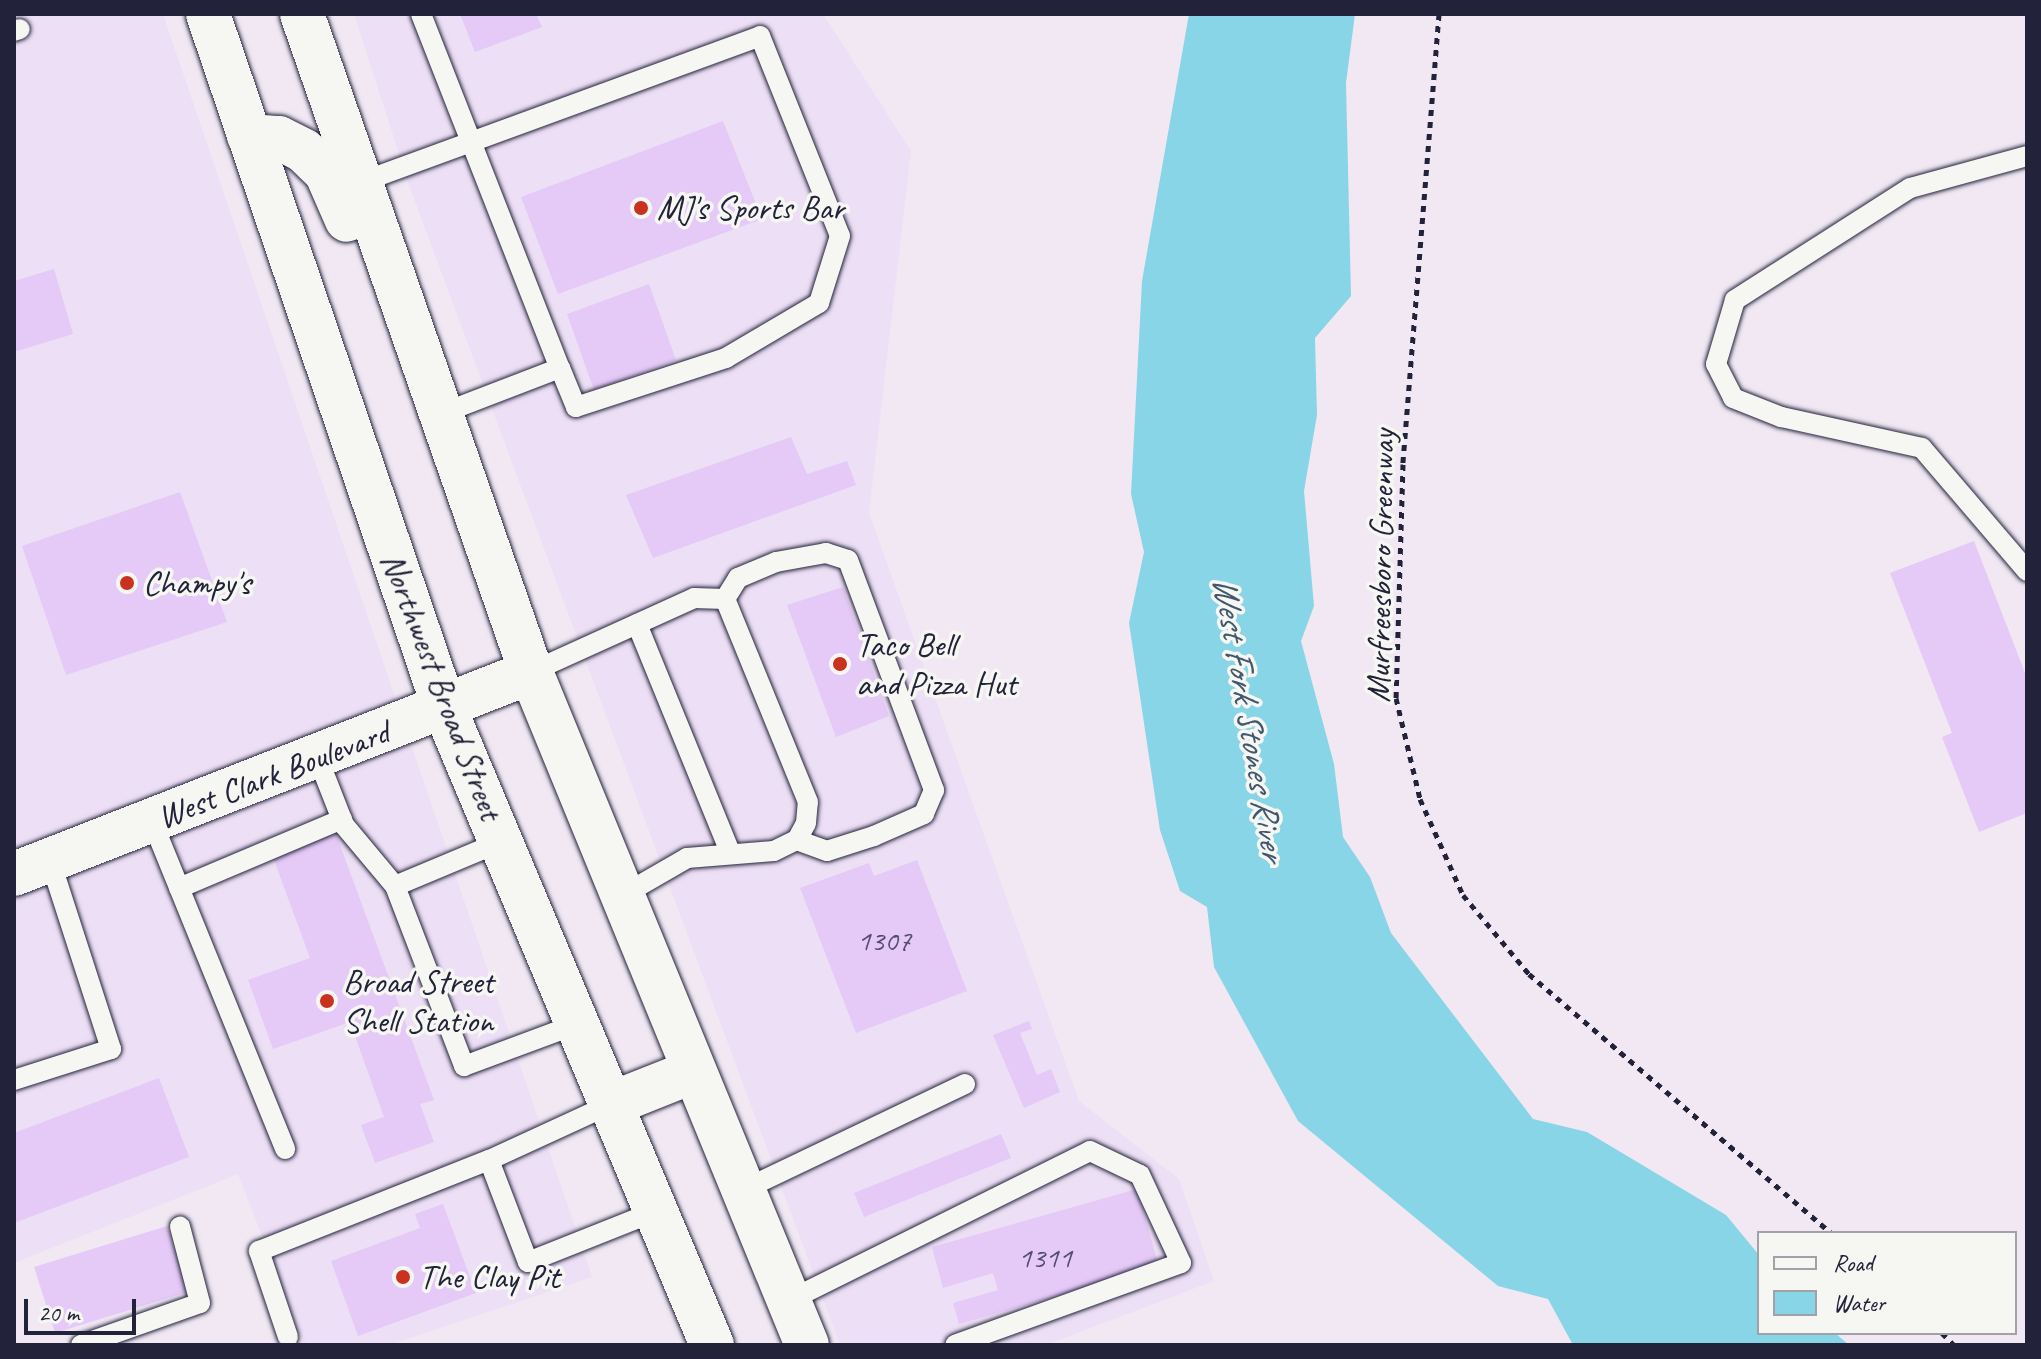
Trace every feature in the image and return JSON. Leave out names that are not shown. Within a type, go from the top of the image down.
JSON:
[{"type":"main road","name":"Northwest Broad Street","points":[[208,14],[444,707],[712,1345]]},
{"type":"main road","points":[[302,14],[531,672],[807,1345]]},
{"type":"main road","points":[[249,136],[279,138],[326,172],[408,382],[440,414]]},
{"type":"main road","name":"West Clark Boulevard","points":[[32,867],[531,672]]},
{"type":"main road","points":[[611,1104],[694,1071]]},
{"type":"lane","points":[[359,183],[471,145],[760,36],[840,236],[819,303],[726,358],[576,407],[471,145],[421,14]]},
{"type":"lane","points":[[2027,156],[1910,188],[1735,300],[1716,364],[1733,398],[1781,417],[1922,448],[2027,571]]},
{"type":"lane","points":[[440,414],[560,368]]},
{"type":"lane","points":[[623,895],[687,858],[729,850],[774,851],[797,840],[827,851],[874,836],[924,814],[934,790],[848,560],[826,553],[776,562],[738,578],[725,599]]},
{"type":"lane","points":[[531,672],[694,598],[725,599]]},
{"type":"lane","points":[[725,599],[808,802],[797,840]]},
{"type":"lane","points":[[637,624],[729,850]]},
{"type":"lane","points":[[317,756],[342,819],[395,886],[464,1066],[577,1024]]},
{"type":"lane","points":[[179,888],[342,819]]},
{"type":"lane","points":[[152,821],[285,1149]]},
{"type":"lane","points":[[395,886],[500,842]]},
{"type":"lane","points":[[14,1080],[111,1049],[32,867]]},
{"type":"lane","points":[[743,1190],[965,1084]]},
{"type":"lane","points":[[288,1337],[259,1251],[489,1160],[611,1104]]},
{"type":"lane","points":[[788,1301],[1090,1151],[1140,1175],[1181,1263],[955,1345]]},
{"type":"lane","points":[[489,1160],[528,1262],[656,1211]]},
{"type":"lane","points":[[81,1345],[200,1303],[180,1227]]},
{"type":"path","name":"Murfreesboro Greenway","points":[[1439,14],[1403,464],[1396,698],[1420,799],[1463,895],[1529,974],[1829,1231]]},
{"type":"shaded area","points":[[14,14],[163,14],[592,1277],[389,1345],[304,1345],[238,1174],[14,1263]]},
{"type":"shaded area","points":[[354,14],[823,14],[911,151],[869,513],[1079,1101],[1179,1179],[1214,1281],[1046,1345],[840,1345],[410,188]]},
{"type":"water","name":"West Fork Stones River","points":[[1189,14],[1355,14],[1346,83],[1351,296],[1315,338],[1317,415],[1304,491],[1314,606],[1301,641],[1334,764],[1343,837],[1370,877],[1391,933],[1533,1119],[1587,1132],[1726,1215],[1757,1253],[1757,1335],[1837,1335],[1849,1345],[1573,1345],[1548,1299],[1498,1286],[1298,1121],[1214,967],[1207,907],[1180,891],[1160,830],[1129,623],[1144,552],[1131,494],[1142,281]]},
{"type":"building","points":[[460,14],[536,14],[542,27],[475,52]]},
{"type":"building","name":"MJ's Sports Bar","points":[[723,121],[762,219],[558,294],[521,197]]},
{"type":"building","points":[[54,269],[73,334],[14,352],[14,281]]},
{"type":"building","points":[[649,284],[676,360],[594,390],[567,314]]},
{"type":"building","points":[[791,437],[807,474],[847,461],[856,485],[653,558],[626,495]]},
{"type":"building","points":[[180,492],[227,622],[66,675],[22,546]]},
{"type":"building","points":[[1974,541],[2027,678],[2027,813],[1979,832],[1942,737],[1952,733],[1890,573]]},
{"type":"building","points":[[843,587],[889,716],[836,737],[787,605]]},
{"type":"building","name":"Broad Street Shell Station","points":[[333,826],[434,1100],[420,1104],[434,1142],[375,1163],[361,1125],[384,1117],[350,1022],[273,1049],[248,980],[310,958],[270,849]]},
{"type":"building","points":[[917,860],[967,991],[856,1033],[800,888],[869,863],[874,876]]},
{"type":"building","points":[[1029,1021],[1032,1029],[1020,1033],[1037,1075],[1051,1069],[1060,1092],[1024,1108],[993,1035]]},
{"type":"building","points":[[159,1078],[189,1157],[14,1223],[14,1133]]},
{"type":"building","points":[[1001,1134],[1011,1158],[864,1217],[854,1193]]},
{"type":"building","points":[[1137,1189],[1159,1267],[959,1324],[953,1303],[998,1290],[993,1273],[943,1288],[932,1247]]},
{"type":"building","name":"The Clay Pit","points":[[443,1204],[476,1293],[358,1336],[331,1261],[420,1228],[415,1214]]},
{"type":"building","points":[[167,1226],[188,1292],[55,1333],[34,1267]]},
{"type":"place","name":"MJ's Sports Bar","points":[[641,208]]},
{"type":"place","name":"Champy's","points":[[127,583]]},
{"type":"place","name":"Taco Bell and Pizza Hut","points":[[840,664]]},
{"type":"place","name":"Broad Street Shell Station","points":[[327,1001]]},
{"type":"place","name":"The Clay Pit","points":[[403,1277]]}]
